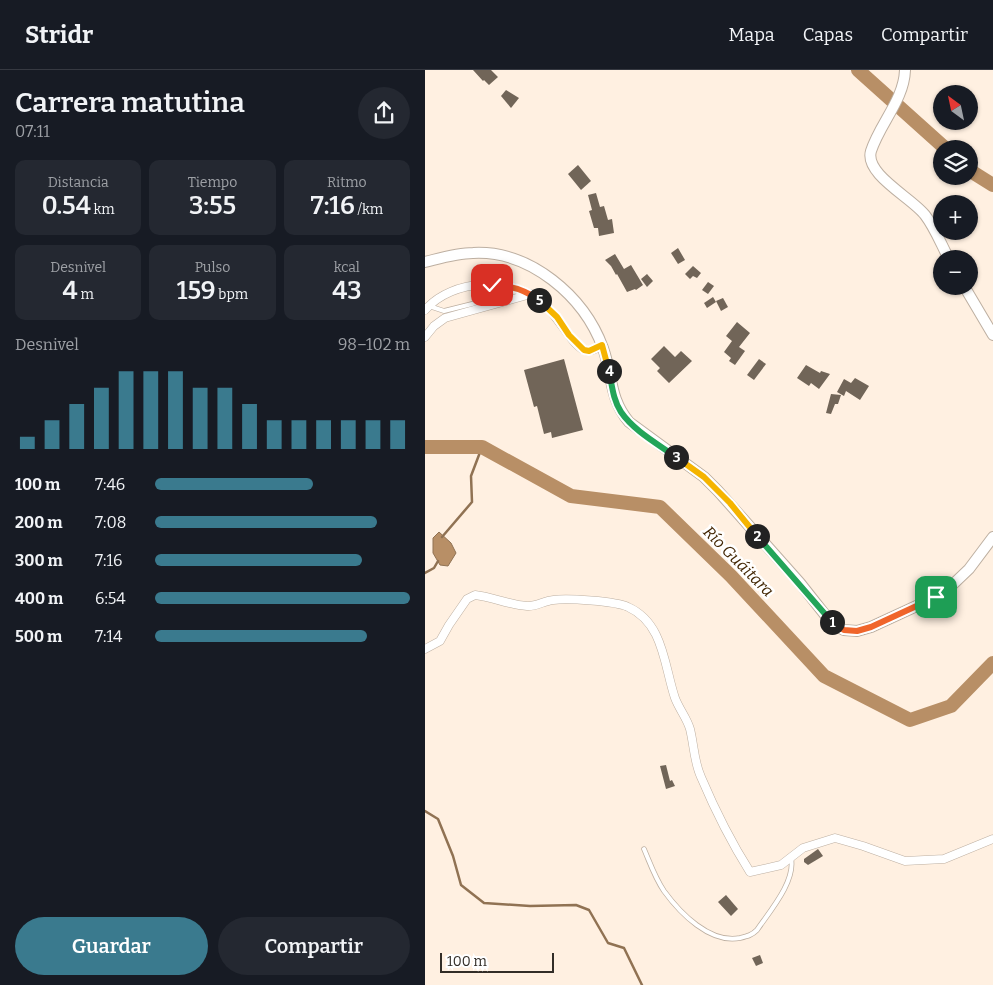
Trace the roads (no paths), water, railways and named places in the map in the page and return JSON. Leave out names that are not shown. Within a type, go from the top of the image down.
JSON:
[{"type":"street","points":[[905,70],[905,80],[901,91],[871,152],[873,167],[924,214],[944,250]]},
{"type":"street","points":[[425,262],[457,254],[475,252],[509,257],[529,265],[562,288],[579,306],[595,330],[602,345],[615,400],[629,422],[704,477],[833,624],[844,630],[857,631],[871,627],[936,597],[958,581],[993,536]]},
{"type":"street","points":[[427,308],[442,296],[466,288],[492,285],[506,286],[531,294],[544,304],[584,350],[589,351],[602,345]]},
{"type":"street","points":[[425,337],[434,326],[445,318],[531,294]]},
{"type":"street","points":[[969,295],[993,335]]},
{"type":"street","points":[[425,649],[441,640],[467,599],[475,595],[529,607],[553,600],[616,603],[629,607],[641,615],[659,639],[676,699],[690,727],[700,776],[735,847],[750,872],[781,865],[803,848],[835,838],[905,861],[944,859],[993,839]]},
{"type":"lane","points":[[427,308],[444,311],[496,298],[503,293],[506,286]]},
{"type":"lane","points":[[644,849],[653,872],[664,890],[689,918],[712,935],[735,939],[752,935],[773,907],[792,872],[791,858]]},
{"type":"waterway","name":"Río Guáitara","points":[[858,70],[936,140]]},
{"type":"waterway","name":"Río Guáitara","points":[[978,176],[993,185]]},
{"type":"waterway","name":"Río Guáitara","points":[[425,447],[482,447],[571,496],[660,507],[731,576],[824,676],[910,720],[951,706],[993,663]]},
{"type":"waterway","points":[[442,537],[472,502],[471,476],[482,447]]},
{"type":"waterway","points":[[425,573],[434,568],[438,561]]},
{"type":"waterway","points":[[425,811],[438,819],[453,856],[461,885],[484,903],[530,906],[576,905],[589,910],[608,943],[624,948],[642,985]]}]
